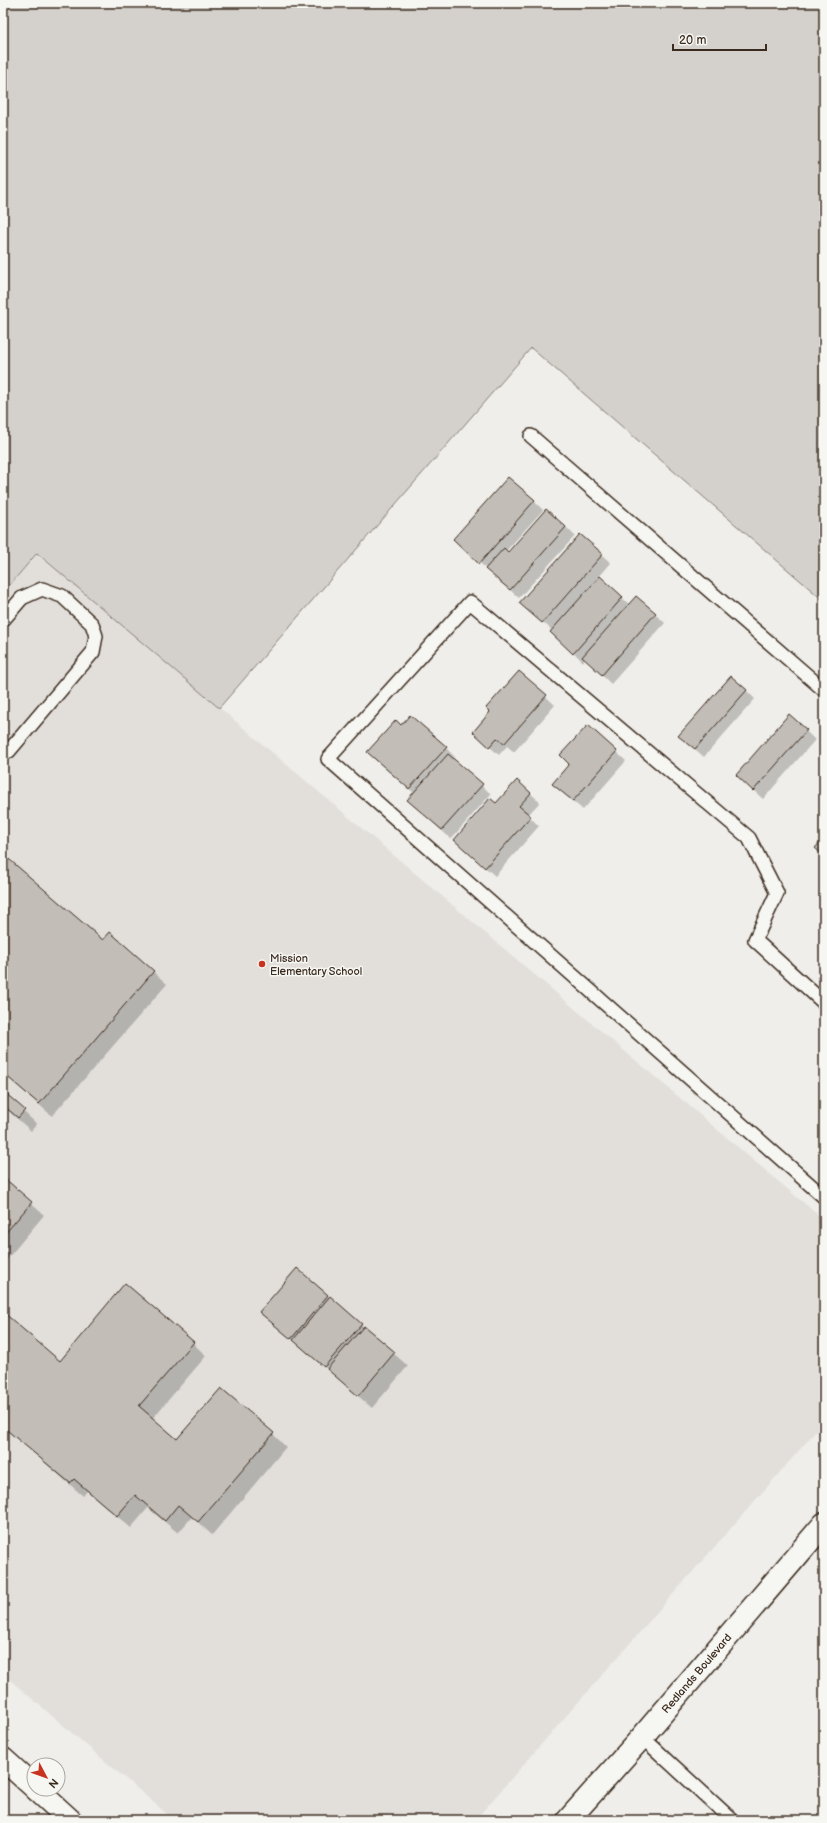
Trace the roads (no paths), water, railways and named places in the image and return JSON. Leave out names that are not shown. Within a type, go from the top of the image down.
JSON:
[{"type":"main road","name":"Redlands Boulevard","points":[[568,1820],[642,1737],[824,1524]]},
{"type":"main road","points":[[3,1759],[26,1780]]},
{"type":"main road","points":[[45,1797],[70,1820]]},
{"type":"lane","points":[[531,436],[824,690]]},
{"type":"lane","points":[[3,620],[22,598],[42,589],[62,596],[92,624],[96,636],[93,652],[9,751],[3,753]]},
{"type":"lane","points":[[824,1003],[755,940],[777,892],[749,838],[470,602],[328,759],[824,1197]]},
{"type":"lane","points":[[642,1737],[732,1820]]},
{"type":"place","name":"Mission Elementary School","points":[[262,964]]}]
